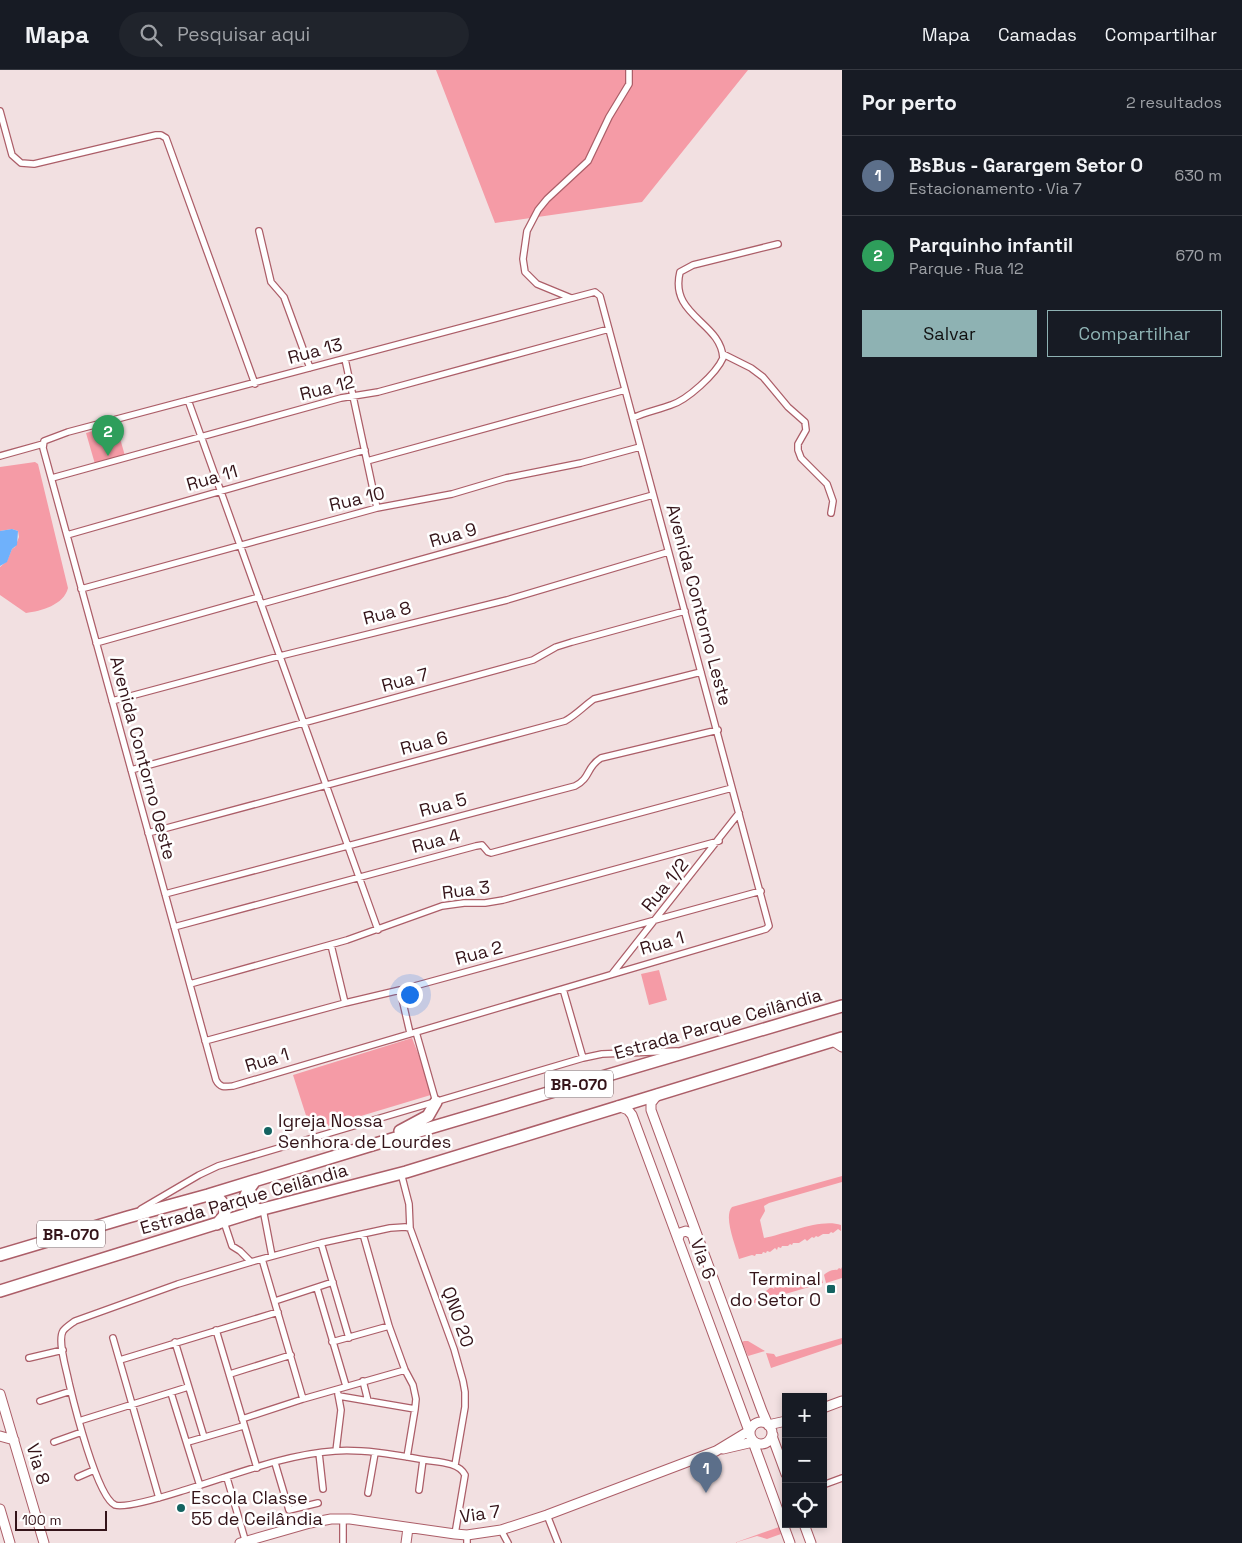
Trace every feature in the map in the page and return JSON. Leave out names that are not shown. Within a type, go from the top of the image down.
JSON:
[{"type":"highway","name":"Estrada Parque Ceilândia","points":[[0,1255],[128,1216],[208,1196],[372,1145],[842,1006]]},
{"type":"highway","name":"Estrada Parque Ceilândia","points":[[0,1291],[262,1210],[401,1173],[658,1094],[839,1042]]},
{"type":"highway","points":[[372,1145],[428,1116],[436,1102]]},
{"type":"highway","points":[[254,1182],[245,1194],[246,1204],[262,1210]]},
{"type":"highway","points":[[208,1196],[220,1200],[226,1207],[220,1223]]},
{"type":"main road","name":"Via 6","points":[[658,1094],[651,1103],[651,1110],[768,1425]]},
{"type":"main road","name":"Via 6","points":[[618,1106],[628,1110],[632,1115],[749,1432]]},
{"type":"main road","points":[[678,1239],[682,1232],[692,1234],[708,1277],[719,1295]]},
{"type":"main road","name":"Via 8","points":[[0,1394],[44,1543]]},
{"type":"main road","points":[[827,1407],[842,1401]]},
{"type":"main road","points":[[782,1423],[768,1425],[757,1423],[749,1432],[790,1543]]},
{"type":"main road","points":[[768,1425],[782,1463]]},
{"type":"main road","points":[[753,1442],[759,1445],[768,1442],[775,1431],[782,1425]]},
{"type":"main road","name":"Via 7","points":[[716,1451],[749,1432]]},
{"type":"main road","points":[[0,1436],[14,1440]]},
{"type":"main road","name":"Via 7","points":[[244,1542],[310,1523],[331,1519],[455,1534],[467,1539],[547,1514],[716,1451],[753,1442]]},
{"type":"main road","points":[[0,1509],[3,1530],[10,1543]]},
{"type":"main road","points":[[406,1543],[408,1528]]},
{"type":"main road","points":[[805,1528],[811,1543]]},
{"type":"street","points":[[571,298],[537,284],[525,272],[523,259],[528,231],[538,210],[547,199],[588,161],[609,117],[629,84],[629,70]]},
{"type":"street","points":[[0,111],[12,156],[21,163],[34,164],[156,135],[162,135],[166,138],[255,384]]},
{"type":"street","points":[[259,231],[271,282],[284,297],[310,368]]},
{"type":"street","points":[[633,418],[649,411],[673,405],[694,391],[720,366],[723,358],[716,338],[683,303],[678,280],[680,272],[693,265],[778,244]]},
{"type":"street","name":"Rua 13","points":[[0,456],[43,444],[48,438],[54,436],[598,292]]},
{"type":"street","name":"Avenida Contorno Leste","points":[[598,292],[718,730],[769,926]]},
{"type":"street","name":"Rua 12","points":[[52,478],[354,396],[388,390],[609,329]]},
{"type":"street","points":[[723,354],[751,368],[763,377],[788,407],[805,422],[806,430],[798,444],[798,450],[801,458],[827,484],[832,501],[831,513]]},
{"type":"street","points":[[345,359],[377,508]]},
{"type":"street","points":[[367,461],[625,390]]},
{"type":"street","points":[[188,400],[378,930]]},
{"type":"street","name":"Avenida Contorno Oeste","points":[[43,444],[216,1080]]},
{"type":"street","name":"Rua 10","points":[[82,589],[377,508],[452,494],[506,478],[580,463],[640,447]]},
{"type":"street","name":"Rua 11","points":[[67,535],[364,450]]},
{"type":"street","name":"Rua 9","points":[[261,604],[653,495]]},
{"type":"street","name":"Rua 8","points":[[112,701],[280,656],[507,600],[668,552]]},
{"type":"street","points":[[96,643],[259,597]]},
{"type":"street","name":"Rua 7","points":[[131,770],[533,660],[572,642],[685,611]]},
{"type":"street","name":"Rua 6","points":[[148,833],[565,721],[594,699],[701,672]]},
{"type":"street","name":"Rua 5","points":[[165,894],[575,786],[583,782],[593,762],[601,758],[718,730]]},
{"type":"street","name":"Rua 4","points":[[174,927],[476,846],[482,845],[491,853],[732,788]]},
{"type":"street","name":"Rua 1/2","points":[[612,974],[740,813]]},
{"type":"street","name":"Rua 3","points":[[190,984],[331,945],[442,906],[485,904],[503,900],[719,841]]},
{"type":"street","name":"Rua 2","points":[[205,1041],[400,990],[761,891]]},
{"type":"street","name":"Rua 1","points":[[216,1080],[218,1085],[223,1087],[233,1086],[766,929],[769,926]]},
{"type":"street","points":[[331,945],[345,1003]]},
{"type":"street","points":[[563,989],[583,1058]]},
{"type":"street","points":[[400,990],[436,1102]]},
{"type":"street","points":[[128,1216],[218,1166],[583,1058],[602,1054],[692,1050]]},
{"type":"street","name":"QNO 20","points":[[401,1173],[409,1204],[410,1228],[454,1349],[465,1392],[454,1465]]},
{"type":"street","points":[[262,1210],[272,1256]]},
{"type":"street","points":[[220,1223],[232,1246],[251,1262]]},
{"type":"street","points":[[410,1228],[390,1228],[321,1243],[178,1284],[75,1322],[64,1330],[62,1336],[63,1350],[71,1391],[94,1470],[109,1500],[116,1505],[127,1505],[160,1498],[257,1468],[319,1453],[336,1451],[375,1453],[454,1465],[463,1469],[465,1475],[455,1534]]},
{"type":"street","points":[[363,1234],[389,1326],[405,1370],[413,1384],[416,1399],[407,1457]]},
{"type":"street","points":[[321,1243],[349,1338]]},
{"type":"street","points":[[262,1259],[303,1399]]},
{"type":"street","points":[[275,1301],[332,1282]]},
{"type":"street","points":[[317,1288],[346,1386]]},
{"type":"street","points":[[120,1360],[174,1342],[278,1312]]},
{"type":"street","points":[[332,1342],[389,1326]]},
{"type":"street","points":[[216,1330],[257,1468]]},
{"type":"street","points":[[113,1338],[160,1498]]},
{"type":"street","points":[[174,1342],[204,1437]]},
{"type":"street","points":[[29,1358],[63,1350]]},
{"type":"street","points":[[230,1374],[291,1355]]},
{"type":"street","points":[[242,1419],[346,1386],[405,1370]]},
{"type":"street","points":[[363,1381],[368,1401]]},
{"type":"street","points":[[79,1421],[188,1387]]},
{"type":"street","points":[[336,1390],[342,1410],[336,1451]]},
{"type":"street","points":[[40,1401],[71,1391]]},
{"type":"street","points":[[171,1393],[188,1442],[200,1486]]},
{"type":"street","points":[[339,1396],[415,1408]]},
{"type":"street","points":[[188,1442],[243,1426]]},
{"type":"street","points":[[54,1442],[82,1432]]},
{"type":"street","points":[[319,1453],[323,1489]]},
{"type":"street","points":[[368,1493],[375,1453]]},
{"type":"street","points":[[419,1490],[422,1460]]},
{"type":"street","points":[[275,1463],[289,1510],[318,1503]]},
{"type":"street","points":[[78,1477],[94,1470]]},
{"type":"street","points":[[227,1478],[244,1542]]},
{"type":"street","points":[[827,1484],[842,1478]]},
{"type":"street","points":[[547,1514],[558,1543]]},
{"type":"street","points":[[343,1519],[343,1543]]},
{"type":"street","points":[[500,1530],[508,1543]]},
{"type":"shaded area","points":[[436,70],[748,70],[642,202],[495,223]]},
{"type":"shaded area","points":[[116,424],[125,456],[95,464],[86,433]]},
{"type":"shaded area","points":[[35,462],[38,464],[68,588],[66,594],[57,603],[45,609],[26,613],[0,595],[0,567],[7,561],[19,537],[18,531],[12,529],[0,531],[0,467]]},
{"type":"shaded area","points":[[659,970],[667,1000],[649,1005],[641,974]]},
{"type":"shaded area","points":[[412,1038],[434,1094],[311,1131],[293,1075]]},
{"type":"shaded area","points":[[842,1176],[842,1182],[769,1203],[764,1206],[765,1211],[760,1220],[764,1238],[803,1227],[833,1223],[841,1225],[841,1231],[838,1229],[833,1233],[812,1237],[807,1241],[805,1239],[799,1243],[782,1246],[781,1248],[778,1247],[777,1250],[775,1248],[770,1252],[767,1251],[766,1253],[763,1252],[762,1254],[739,1259],[729,1224],[732,1207]]},
{"type":"shaded area","points":[[842,1267],[842,1278],[826,1283],[825,1274]]},
{"type":"shaded area","points":[[816,1274],[821,1276],[823,1283],[754,1303],[760,1291],[800,1281],[805,1277],[807,1279],[809,1276],[815,1277]]},
{"type":"shaded area","points":[[842,1338],[842,1344],[771,1368],[766,1353],[774,1354],[776,1357]]},
{"type":"shaded area","points":[[748,1341],[765,1351],[748,1356],[742,1342]]},
{"type":"shaded area","points":[[779,1527],[781,1534],[767,1539],[757,1536],[734,1543]]},
{"type":"water","points":[[12,529],[18,531],[17,545],[12,549],[7,562],[0,566],[0,531]]},
{"type":"place","name":"Parquinho infantil","points":[[108,456]]},
{"type":"place","name":"Igreja Nossa Senhora de Lourdes","points":[[268,1131]]},
{"type":"place","name":"Terminal do Setor O","points":[[831,1289]]},
{"type":"place","name":"BsBus - Garargem Setor O","points":[[706,1493]]},
{"type":"place","name":"Escola Classe 55 de Ceilândia","points":[[181,1508]]}]
